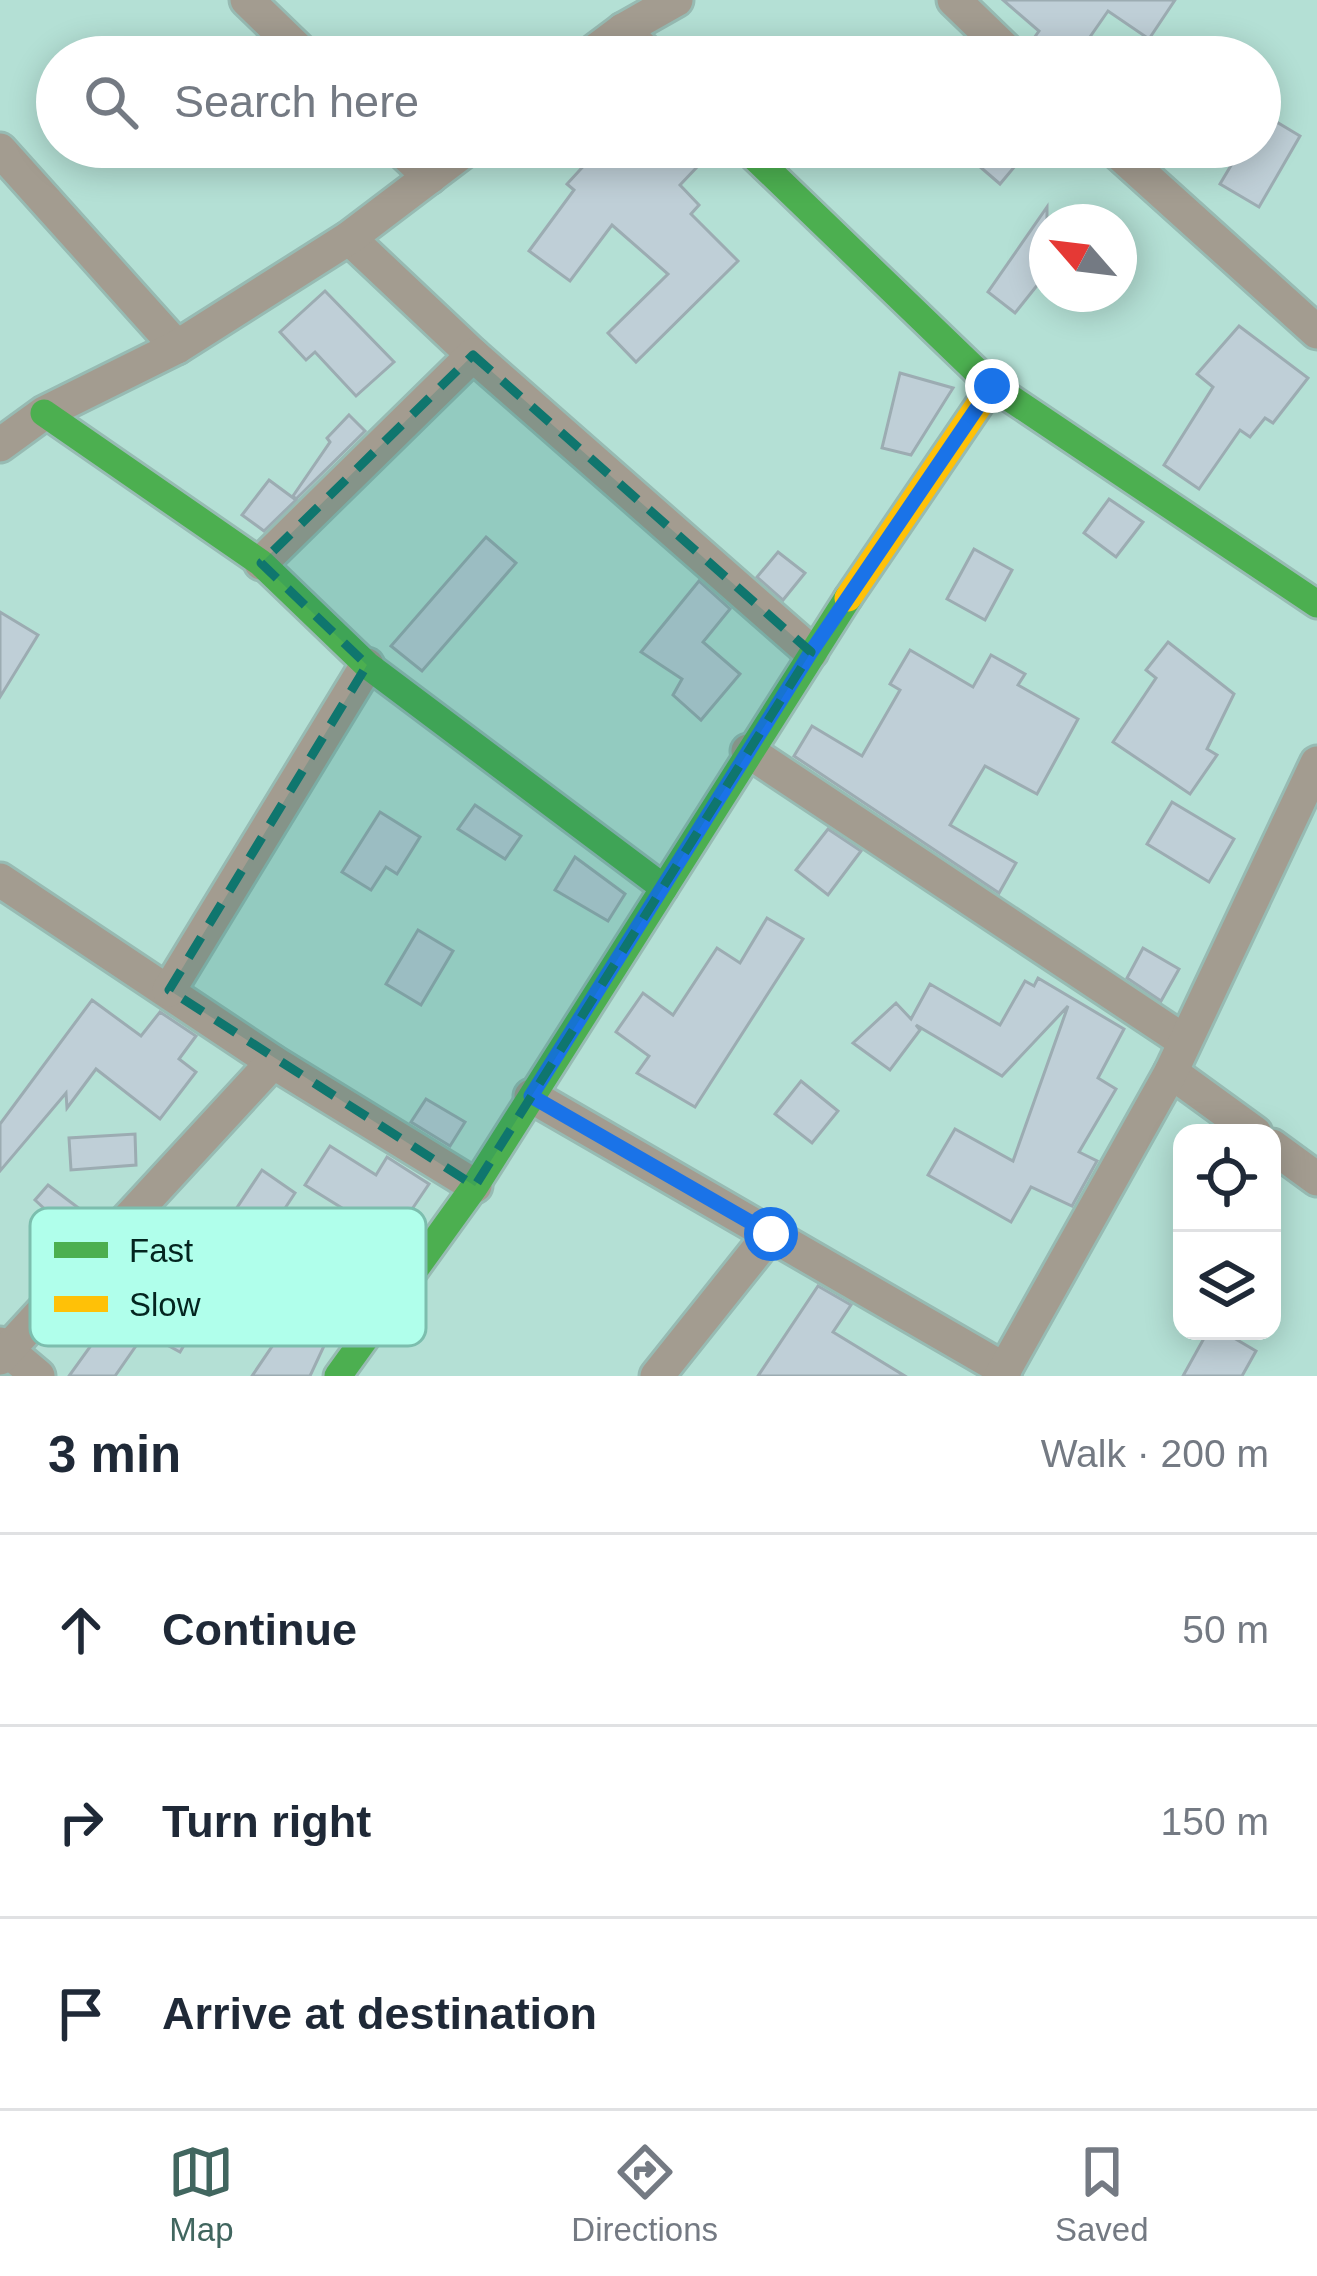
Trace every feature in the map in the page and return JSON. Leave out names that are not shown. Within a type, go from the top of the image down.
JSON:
[{"type":"street","points":[[247,0],[284,36]]},
{"type":"street","points":[[614,36],[676,0]]},
{"type":"street","points":[[954,0],[991,36]]},
{"type":"street","points":[[622,30],[628,36]]},
{"type":"street","points":[[0,150],[177,347]]},
{"type":"street","points":[[420,168],[430,177]]},
{"type":"street","points":[[0,445],[44,413],[177,347],[349,238],[442,168]]},
{"type":"street","points":[[766,168],[992,386],[1317,604]]},
{"type":"street","points":[[1135,168],[1317,332]]},
{"type":"street","points":[[349,238],[473,355],[811,652]]},
{"type":"street","points":[[261,563],[473,355]]},
{"type":"street","points":[[426,1254],[475,1186],[811,652],[992,386]]},
{"type":"street","points":[[44,413],[261,563],[367,665],[664,888]]},
{"type":"street","points":[[169,990],[367,665]]},
{"type":"street","points":[[748,752],[1178,1057],[1246,1124]]},
{"type":"street","points":[[531,1096],[1003,1373],[1178,1057],[1317,764]]},
{"type":"street","points":[[0,880],[272,1063],[475,1186]]},
{"type":"street","points":[[136,1208],[272,1063]]},
{"type":"street","points":[[1281,1153],[1317,1179]]},
{"type":"street","points":[[657,1376],[771,1234]]},
{"type":"street","points":[[30,1321],[2,1351],[38,1376]]},
{"type":"street","points":[[338,1376],[360,1346]]},
{"type":"highlighted area","points":[[473,355],[811,652],[475,1186],[169,990],[367,665],[261,563]]},
{"type":"building","points":[[1003,0],[1175,0],[1151,36],[1108,11],[1091,36],[1035,36],[1039,31]]},
{"type":"building","points":[[1281,125],[1300,136],[1259,207],[1220,184],[1230,168],[1281,168]]},
{"type":"building","points":[[582,168],[696,168],[680,185],[699,205],[691,214],[738,261],[636,362],[608,333],[668,274],[612,225],[570,281],[529,251],[574,190],[567,184]]},
{"type":"building","points":[[981,168],[1013,168],[1000,184]]},
{"type":"building","points":[[1029,233],[1029,296],[1015,313],[988,292]]},
{"type":"building","points":[[325,291],[394,362],[356,396],[315,352],[306,360],[280,332]]},
{"type":"building","points":[[1239,326],[1308,378],[1273,423],[1265,418],[1250,437],[1240,430],[1199,489],[1164,465],[1213,387],[1197,374]]},
{"type":"building","points":[[900,373],[953,388],[911,455],[882,448]]},
{"type":"building","points":[[349,415],[365,431],[296,499],[293,496],[330,442],[327,438]]},
{"type":"building","points":[[269,480],[296,500],[264,531],[242,515]]},
{"type":"building","points":[[1109,499],[1143,522],[1116,557],[1084,533]]},
{"type":"building","points":[[486,537],[516,563],[422,671],[391,646]]},
{"type":"building","points":[[974,549],[1012,570],[985,620],[947,599]]},
{"type":"building","points":[[778,552],[805,573],[783,600],[757,577]]},
{"type":"building","points":[[699,581],[730,609],[703,642],[740,674],[701,720],[673,695],[682,679],[641,652]]},
{"type":"building","points":[[0,612],[38,635],[0,697]]},
{"type":"building","points":[[1168,642],[1234,694],[1207,749],[1217,755],[1190,794],[1113,742],[1156,678],[1146,670]]},
{"type":"building","points":[[910,650],[973,687],[991,655],[1025,674],[1018,685],[1078,719],[1037,794],[985,766],[950,825],[1016,863],[999,893],[794,756],[812,726],[862,756],[900,690],[890,684]]},
{"type":"building","points":[[1172,802],[1234,839],[1209,882],[1147,844]]},
{"type":"building","points":[[475,805],[521,836],[505,859],[458,829]]},
{"type":"building","points":[[380,812],[420,837],[397,874],[386,867],[371,890],[342,872]]},
{"type":"building","points":[[828,829],[861,851],[828,895],[796,870]]},
{"type":"building","points":[[575,857],[625,894],[608,921],[555,890]]},
{"type":"building","points":[[767,918],[803,939],[695,1107],[637,1073],[649,1056],[616,1032],[643,993],[673,1015],[717,948],[740,963]]},
{"type":"building","points":[[418,930],[453,951],[421,1005],[386,984]]},
{"type":"building","points":[[1143,948],[1179,969],[1161,1001],[1127,978]]},
{"type":"building","points":[[1038,978],[1124,1029],[1098,1078],[1116,1089],[1079,1152],[1097,1161],[1072,1206],[1031,1187],[1011,1222],[928,1175],[955,1129],[1013,1161],[1068,1006],[1002,1076],[916,1025],[920,1030],[890,1070],[853,1043],[896,1003],[911,1019],[930,984],[1000,1025],[1025,981],[1034,986]]},
{"type":"building","points":[[92,1000],[141,1036],[160,1012],[196,1036],[179,1059],[196,1072],[160,1119],[96,1069],[67,1108],[66,1093],[0,1171],[0,1124]]},
{"type":"building","points":[[801,1081],[838,1111],[812,1143],[775,1114]]},
{"type":"building","points":[[426,1099],[465,1122],[450,1146],[411,1122]]},
{"type":"building","points":[[135,1134],[136,1165],[71,1170],[69,1138]]},
{"type":"building","points":[[330,1146],[376,1175],[387,1157],[429,1184],[413,1208],[342,1208],[305,1185]]},
{"type":"building","points":[[262,1170],[295,1193],[285,1208],[237,1208]]},
{"type":"building","points":[[48,1185],[78,1208],[44,1208],[35,1200]]},
{"type":"building","points":[[818,1286],[851,1305],[833,1332],[905,1376],[758,1376]]},
{"type":"building","points":[[1203,1340],[1237,1340],[1256,1351],[1242,1376],[1183,1376]]},
{"type":"building","points":[[91,1346],[136,1346],[115,1376],[69,1376]]},
{"type":"building","points":[[272,1346],[324,1346],[310,1376],[252,1376]]},
{"type":"traffic: fast","points":[[766,168],[992,386],[1317,604]]},
{"type":"traffic: fast","points":[[44,413],[261,563],[367,665],[664,888]]},
{"type":"traffic: fast","points":[[426,1254],[475,1186],[848,598]]},
{"type":"traffic: fast","points":[[338,1376],[360,1346]]},
{"type":"traffic: slow","points":[[848,598],[992,386]]},
{"type":"route","points":[[771,1234],[531,1096],[811,652],[992,386]]}]
